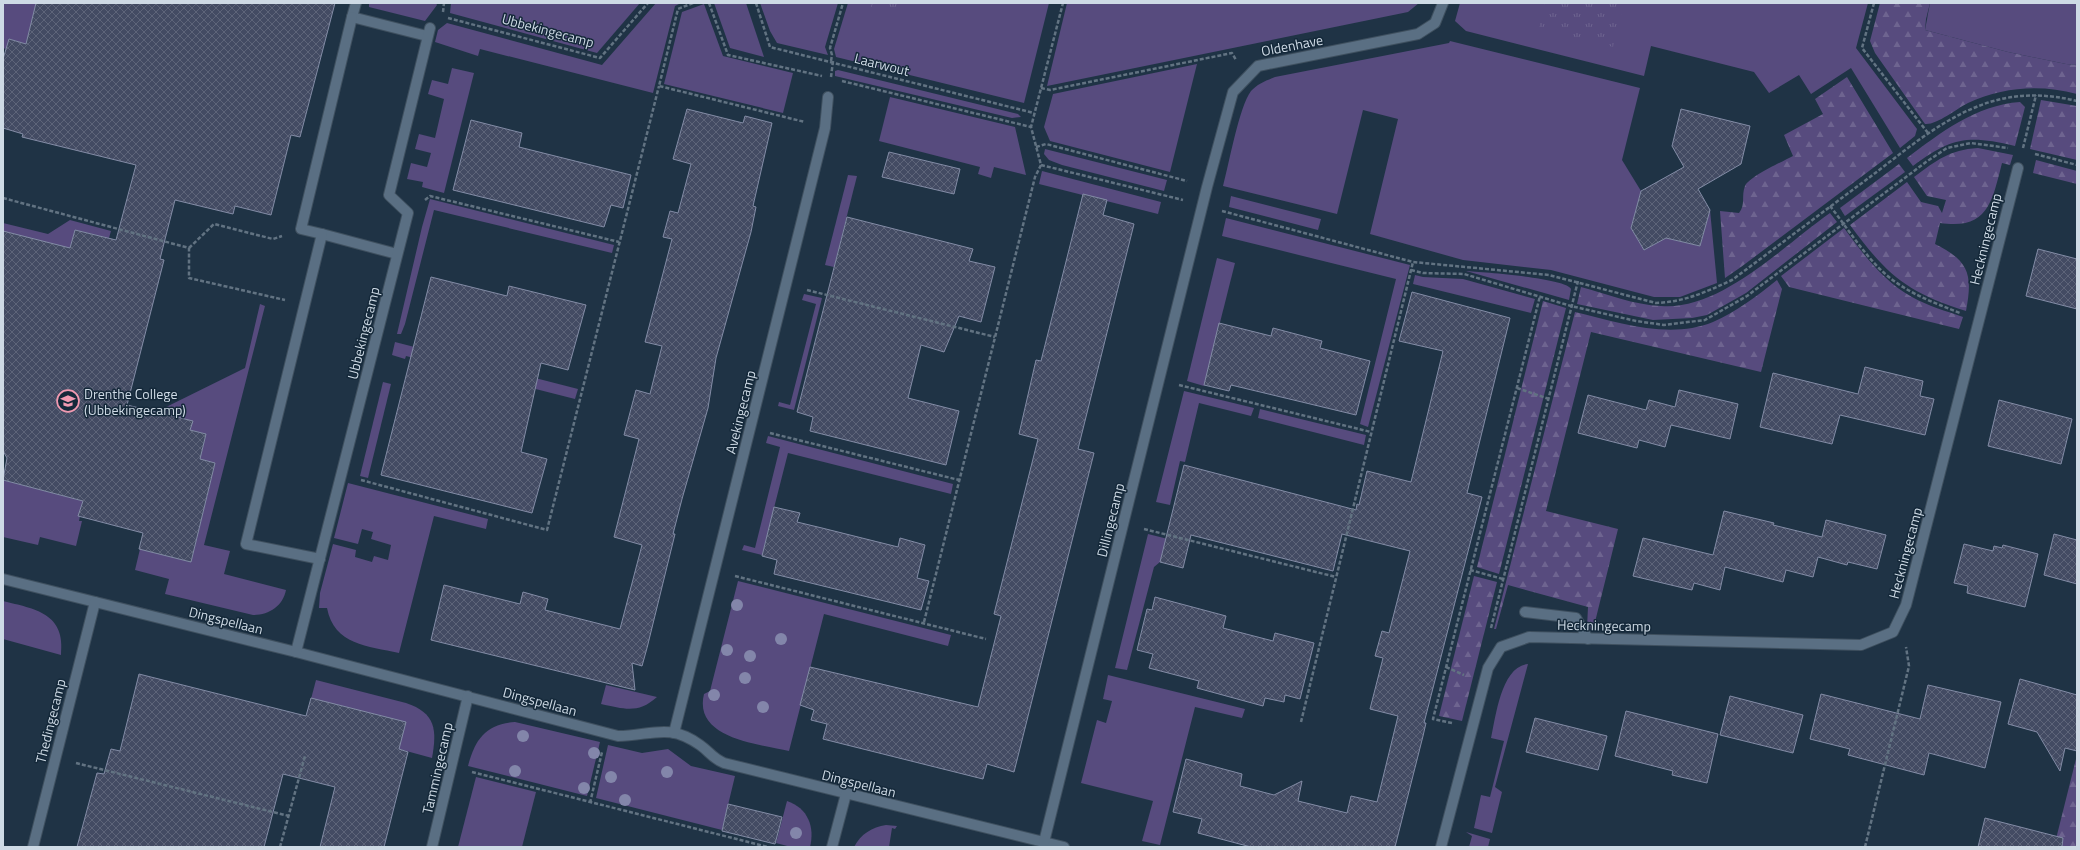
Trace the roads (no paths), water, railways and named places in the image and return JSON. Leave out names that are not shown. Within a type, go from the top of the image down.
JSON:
[{"type":"street","points":[[356,3],[301,229],[397,254]]},
{"type":"street","name":"Oldenhave","points":[[1202,205],[1233,92],[1258,66],[1418,34],[1435,23],[1444,3]]},
{"type":"street","name":"Ubbekingecamp","points":[[296,652],[408,213],[389,195],[429,32],[352,17]]},
{"type":"street","name":"Avekingecamp","points":[[674,733],[825,128],[828,97]]},
{"type":"street","name":"Heckningecamp","points":[[1440,847],[1488,668],[1501,647],[1529,637],[1861,645],[1893,632],[1906,605],[2018,168]]},
{"type":"street","name":"Dillingecamp","points":[[1044,842],[1202,205]]},
{"type":"street","points":[[320,559],[246,544],[322,234]]},
{"type":"street","name":"Dingspellaan","points":[[3,579],[296,652],[618,736],[660,731],[674,733],[700,745],[714,758],[724,763],[1064,847]]},
{"type":"street","name":"Thedingecamp","points":[[33,847],[95,602]]},
{"type":"street","points":[[1525,612],[1576,618],[1588,638]]},
{"type":"street","name":"Tammingecamp","points":[[432,847],[468,696]]},
{"type":"street","points":[[832,847],[846,794]]},
{"type":"place","name":"Drenthe College (Ubbekingecamp)","points":[[68,401]]}]
